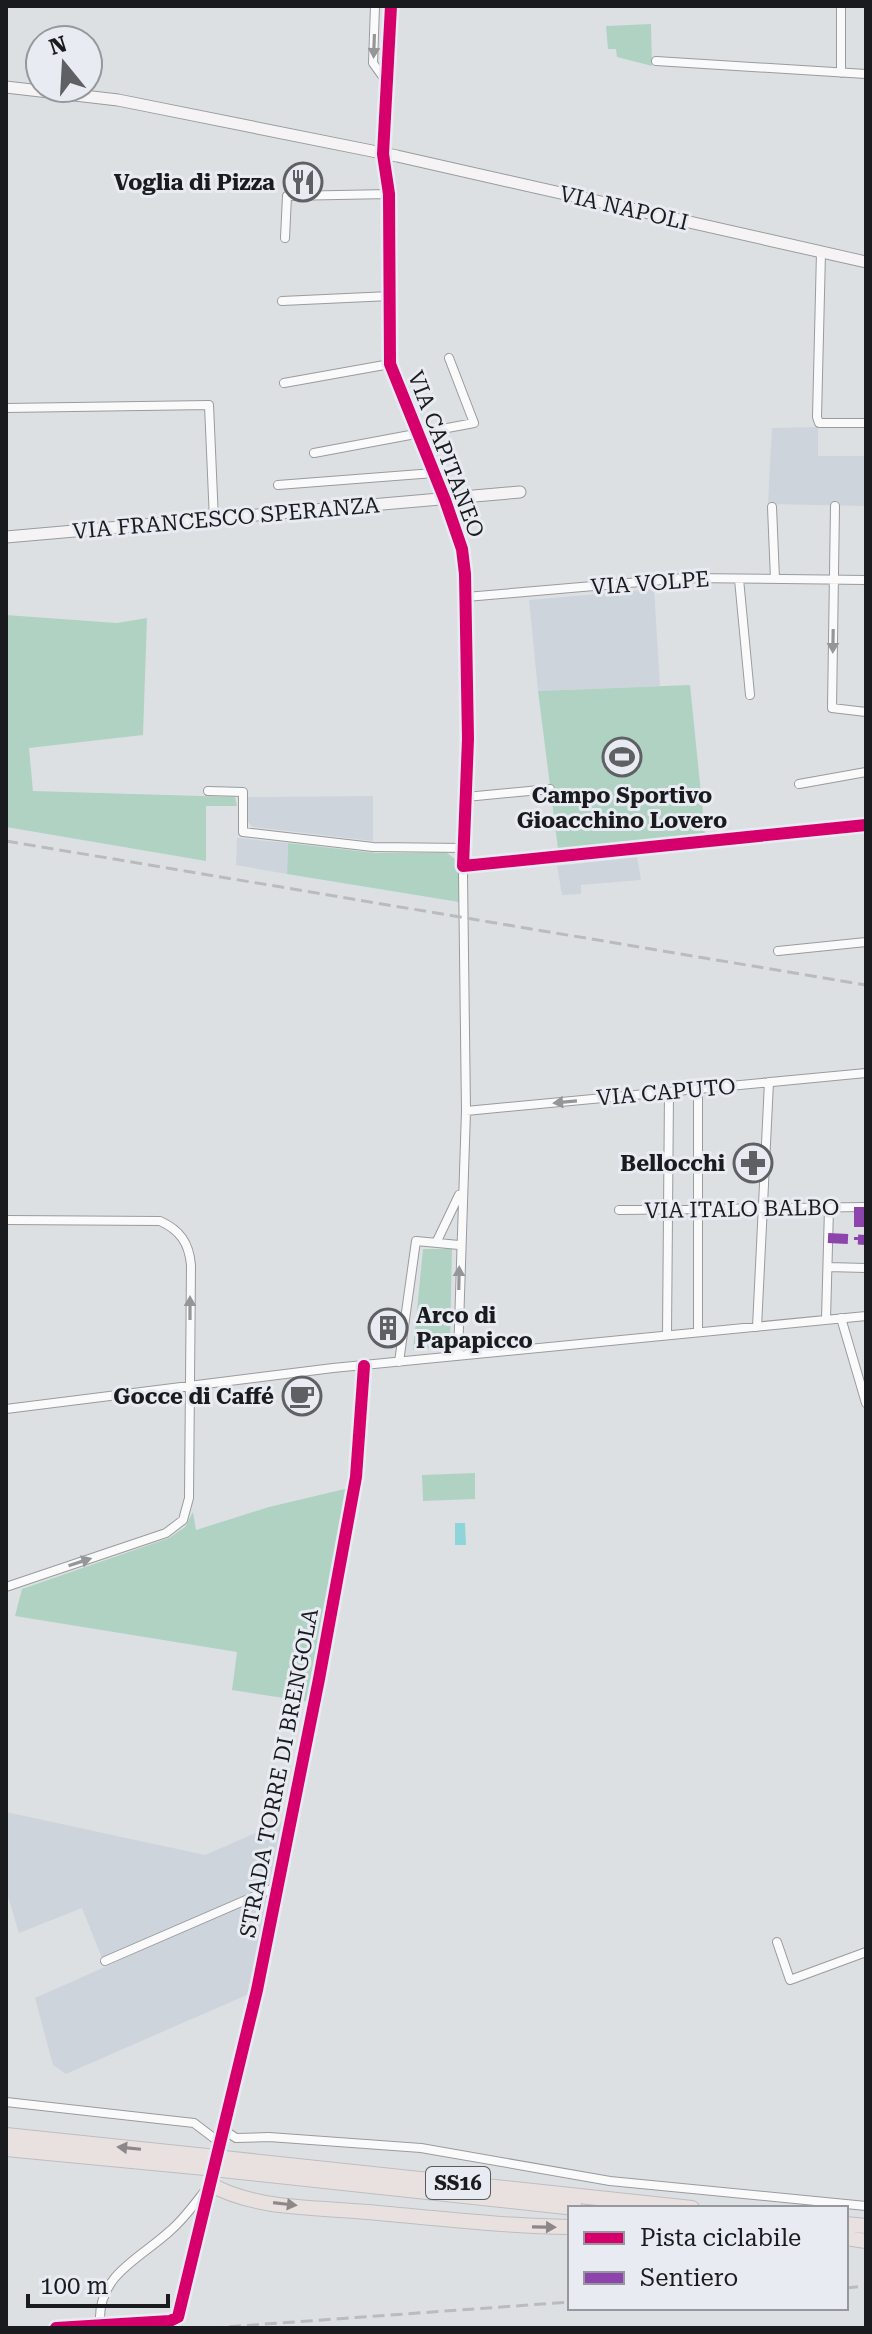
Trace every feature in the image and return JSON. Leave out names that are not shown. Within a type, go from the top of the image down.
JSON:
[{"type":"highway","name":"SS16","points":[[6,2135],[568,2207]]},
{"type":"highway","name":"SS16","points":[[6,2149],[206,2162]]},
{"type":"highway","name":"SS16","points":[[223,2164],[671,2206]]},
{"type":"highway","points":[[210,2184],[240,2198],[297,2205],[501,2225],[568,2227]]},
{"type":"street","points":[[375,6],[373,63],[386,82]]},
{"type":"street","name":"VIA CAPITANEO","points":[[391,6],[383,154],[389,194],[390,364],[462,549],[466,597],[463,866],[466,1111],[459,1245],[458,1356]]},
{"type":"street","points":[[841,6],[841,73]]},
{"type":"street","points":[[656,61],[866,74]]},
{"type":"street","name":"VIA NAPOLI","points":[[6,87],[118,100],[383,154],[866,262]]},
{"type":"street","points":[[285,238],[287,196],[389,194]]},
{"type":"street","points":[[821,252],[817,417],[819,423],[866,423]]},
{"type":"street","points":[[282,301],[390,296]]},
{"type":"street","points":[[314,453],[474,423],[449,358]]},
{"type":"street","points":[[284,383],[390,364]]},
{"type":"street","points":[[6,408],[209,405],[214,520]]},
{"type":"street","points":[[278,485],[434,473]]},
{"type":"street","name":"VIA FRANCESCO SPERANZA","points":[[6,537],[520,492]]},
{"type":"street","points":[[835,506],[832,702],[834,711],[866,712]]},
{"type":"street","points":[[772,507],[775,579]]},
{"type":"street","name":"VIA VOLPE","points":[[466,597],[686,578],[866,580]]},
{"type":"street","points":[[739,579],[750,695]]},
{"type":"street","points":[[799,784],[866,772]]},
{"type":"street","points":[[466,797],[550,789]]},
{"type":"street","points":[[208,791],[243,792],[243,832],[373,847],[465,848]]},
{"type":"street","points":[[463,866],[866,825]]},
{"type":"street","points":[[778,951],[866,942]]},
{"type":"street","name":"VIA CAPUTO","points":[[466,1111],[866,1073]]},
{"type":"street","points":[[757,1327],[769,1082]]},
{"type":"street","points":[[698,1089],[698,1332]]},
{"type":"street","points":[[667,1335],[669,1092]]},
{"type":"street","points":[[437,1241],[462,1191]]},
{"type":"street","name":"VIA ITALO BALBO","points":[[619,1210],[866,1207]]},
{"type":"street","points":[[826,1319],[829,1208]]},
{"type":"street","points":[[6,1220],[147,1220],[171,1226],[181,1234],[191,1265],[189,1498],[179,1524],[166,1533],[6,1587]]},
{"type":"street","points":[[399,1362],[416,1241],[459,1245]]},
{"type":"street","points":[[828,1267],[866,1268]]},
{"type":"street","points":[[6,1409],[399,1362],[866,1316]]},
{"type":"street","points":[[841,1318],[866,1403]]},
{"type":"street","name":"STRADA TORRE DI BRENGOLA","points":[[56,2328],[170,2321],[178,2317],[225,2125],[276,1887],[356,1477],[364,1366]]},
{"type":"street","points":[[105,1961],[276,1887]]},
{"type":"street","points":[[777,1942],[790,1980],[866,1952]]},
{"type":"street","points":[[6,2102],[194,2123],[219,2142]]},
{"type":"street","points":[[225,2125],[227,2132],[236,2138],[421,2148],[610,2181],[866,2206]]},
{"type":"street","points":[[101,2328],[100,2297],[109,2282],[173,2229],[210,2184]]},
{"type":"shaded area","points":[[818,427],[818,456],[866,456],[866,506],[768,504],[772,428]]},
{"type":"shaded area","points":[[654,589],[660,686],[538,691],[529,600]]},
{"type":"shaded area","points":[[373,796],[373,841],[253,827],[248,822],[248,797]]},
{"type":"shaded area","points":[[237,838],[288,843],[287,874],[236,865]]},
{"type":"shaded area","points":[[637,857],[641,880],[581,885],[581,894],[562,895],[557,866]]},
{"type":"shaded area","points":[[6,1812],[205,1855],[283,1821],[271,1886],[102,1958],[82,1908],[19,1933],[6,1890]]},
{"type":"shaded area","points":[[269,1894],[249,1994],[66,2074],[53,2065],[35,1998]]},
{"type":"green space","points":[[651,24],[652,66],[617,57],[616,49],[608,49],[606,26]]},
{"type":"green space","points":[[6,615],[117,623],[147,618],[143,735],[29,748],[33,791],[235,797],[237,806],[206,806],[206,861],[6,827]]},
{"type":"green space","name":"Campo Sportivo Gioacchino Lovero","points":[[690,685],[705,833],[558,849],[538,691]]},
{"type":"green space","points":[[288,843],[376,853],[447,853],[459,862],[459,902],[287,874]]},
{"type":"green space","points":[[423,1249],[452,1249],[450,1346],[413,1350]]},
{"type":"green space","points":[[475,1473],[475,1499],[423,1501],[422,1475]]},
{"type":"green space","points":[[349,1488],[310,1702],[232,1690],[237,1652],[15,1616],[22,1589],[169,1538],[185,1527],[193,1512],[196,1530],[269,1507]]},
{"type":"water","points":[[455,1523],[465,1523],[466,1545],[455,1545]]},
{"type":"railway","points":[[6,841],[866,985]]},
{"type":"railway","points":[[848,2288],[866,2286]]},
{"type":"railway","points":[[211,2328],[568,2302]]},
{"type":"marked path","points":[[859,1207],[859,1240]]},
{"type":"marked path","points":[[828,1238],[866,1240]]},
{"type":"cycle path","points":[[391,6],[383,154],[389,194],[390,364],[462,549],[468,739],[463,866],[866,825]]},
{"type":"cycle path","points":[[56,2328],[170,2321],[178,2317],[257,1990],[319,1679],[356,1477],[364,1366]]},
{"type":"place","name":"Voglia di Pizza","points":[[303,182]]},
{"type":"place","name":"Campo Sportivo Gioacchino Lovero","points":[[622,757]]},
{"type":"place","name":"Bellocchi","points":[[753,1163]]},
{"type":"place","name":"Arco di Papapicco","points":[[388,1328]]},
{"type":"place","name":"Gocce di Caffé","points":[[302,1396]]}]
